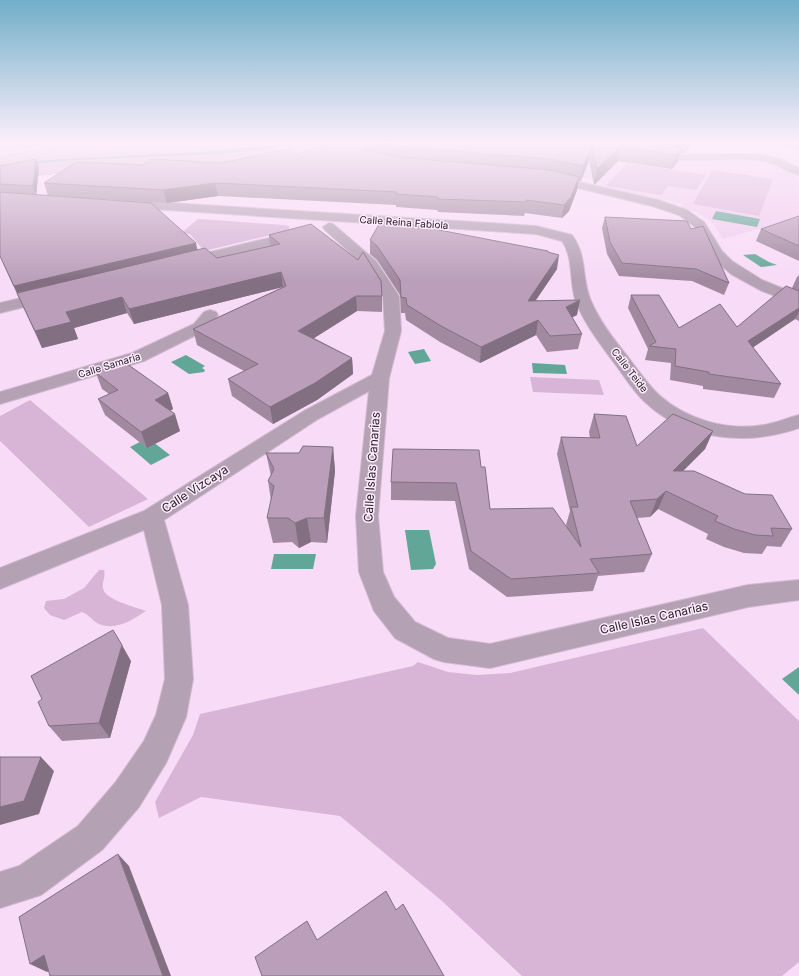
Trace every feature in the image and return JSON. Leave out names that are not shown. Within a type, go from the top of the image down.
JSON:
[{"type":"street","points":[[594,189],[677,210],[691,216],[702,225],[720,256],[731,267],[761,285],[799,300]]},
{"type":"street","name":"Calle Reina Fabiola","points":[[333,222],[289,220],[117,206],[539,235]]},
{"type":"street","points":[[289,220],[298,224],[300,229],[298,235]]},
{"type":"street","points":[[176,265],[298,235],[333,222]]},
{"type":"street","name":"Calle Islas Canarias","points":[[333,222],[372,264],[391,296],[393,331],[380,378],[367,516],[371,572],[383,603],[405,630],[444,650],[490,656],[748,596],[799,590]]},
{"type":"street","name":"Calle Teide","points":[[539,235],[567,238],[572,245],[582,298],[606,339],[641,387],[657,403],[682,420],[720,432],[759,432],[789,425],[799,421]]},
{"type":"street","points":[[0,308],[61,293]]},
{"type":"street","name":"Calle Samaria","points":[[0,398],[138,357],[200,327],[210,315]]},
{"type":"street","name":"Calle Vizcaya","points":[[0,580],[152,517],[311,415],[380,378]]},
{"type":"street","points":[[0,890],[28,882],[90,838],[127,795],[155,752],[171,717],[179,679],[175,605],[152,517]]},
{"type":"shaded area","points":[[609,189],[799,189],[799,217],[723,239],[713,223],[698,213],[681,207],[683,204],[666,200],[664,202]]},
{"type":"shaded area","points":[[622,189],[666,189],[661,195]]},
{"type":"shaded area","points":[[702,189],[769,189],[759,216],[693,204]]},
{"type":"shaded area","points":[[716,211],[760,219],[757,227],[712,219]]},
{"type":"shaded area","points":[[198,219],[284,225],[289,226],[289,229],[287,231],[204,251],[190,234],[179,235]]},
{"type":"shaded area","points":[[755,254],[777,265],[761,267],[743,255]]},
{"type":"shaded area","points":[[424,349],[431,361],[415,364],[408,352]]},
{"type":"shaded area","points":[[186,355],[205,366],[202,368],[205,370],[204,372],[189,374],[171,362]]},
{"type":"shaded area","points":[[532,363],[565,365],[567,374],[533,373]]},
{"type":"shaded area","points":[[530,377],[599,380],[604,395],[533,392]]},
{"type":"shaded area","points":[[30,400],[148,499],[89,527],[0,441],[0,416]]},
{"type":"shaded area","points":[[148,438],[170,455],[151,465],[130,447]]},
{"type":"shaded area","points":[[405,530],[429,530],[436,564],[433,569],[411,570]]},
{"type":"shaded area","points":[[274,554],[316,554],[313,569],[271,569]]},
{"type":"shaded area","points":[[99,570],[104,570],[105,575],[103,588],[109,596],[146,611],[123,624],[110,626],[97,623],[82,612],[64,620],[50,615],[44,608],[46,601],[64,599],[84,588]]},
{"type":"shaded area","points":[[703,628],[799,721],[799,962],[782,976],[522,976],[442,901],[340,816],[201,797],[159,818],[155,802],[193,735],[200,714],[413,666],[418,662],[448,672],[477,675],[510,673]]},
{"type":"shaded area","points":[[799,667],[799,695],[782,679]]},
{"type":"building","points":[[138,189],[174,189],[163,190]]},
{"type":"building","points":[[327,189],[574,189],[571,197],[564,205],[526,200],[526,202],[438,199],[438,197],[396,194],[397,192]]},
{"type":"building","points":[[0,192],[151,203],[196,243],[14,286],[0,256]]},
{"type":"building","points":[[799,216],[799,246],[761,229]]},
{"type":"building","points":[[605,217],[687,221],[691,229],[703,226],[729,283],[696,269],[622,263],[610,242]]},
{"type":"building","points":[[382,219],[548,251],[559,255],[528,301],[580,300],[566,307],[582,334],[550,336],[538,320],[481,347],[441,326],[407,305],[406,298],[401,297],[400,280],[377,246],[370,240]]},
{"type":"building","points":[[311,224],[358,260],[363,252],[381,281],[382,296],[356,296],[298,331],[352,358],[315,383],[270,407],[228,379],[258,364],[193,329],[286,286],[281,272],[129,309],[122,297],[66,312],[71,322],[35,331],[17,293],[205,248],[217,258],[280,244],[269,235]]},
{"type":"building","points":[[786,286],[799,291],[799,308],[748,341],[781,384],[709,374],[709,372],[675,366],[676,349],[649,346],[656,342],[631,295],[659,295],[679,328],[720,304],[737,327]]},
{"type":"building","points":[[123,361],[168,393],[155,400],[175,414],[141,432],[98,399],[118,390],[96,373]]},
{"type":"building","points":[[594,414],[626,416],[637,446],[673,414],[713,431],[673,471],[694,471],[745,494],[772,495],[792,529],[771,528],[773,536],[755,535],[734,529],[715,521],[718,516],[666,491],[657,499],[630,501],[652,554],[590,559],[599,573],[511,579],[471,551],[456,483],[391,482],[393,449],[479,450],[481,467],[485,467],[490,509],[553,508],[581,547],[571,507],[578,507],[561,437],[600,438]]},
{"type":"building","points":[[303,446],[333,447],[324,518],[307,518],[295,523],[288,518],[267,518],[274,486],[268,481],[274,469],[266,453],[299,453]]},
{"type":"building","points":[[113,630],[122,645],[99,723],[49,726],[38,702],[42,699],[31,676]]},
{"type":"building","points":[[0,757],[41,757],[24,801],[0,807]]},
{"type":"building","points":[[118,854],[163,976],[50,976],[44,955],[30,964],[19,917]]},
{"type":"building","points":[[386,891],[396,910],[403,904],[444,976],[262,976],[255,957],[307,921],[317,940]]}]
